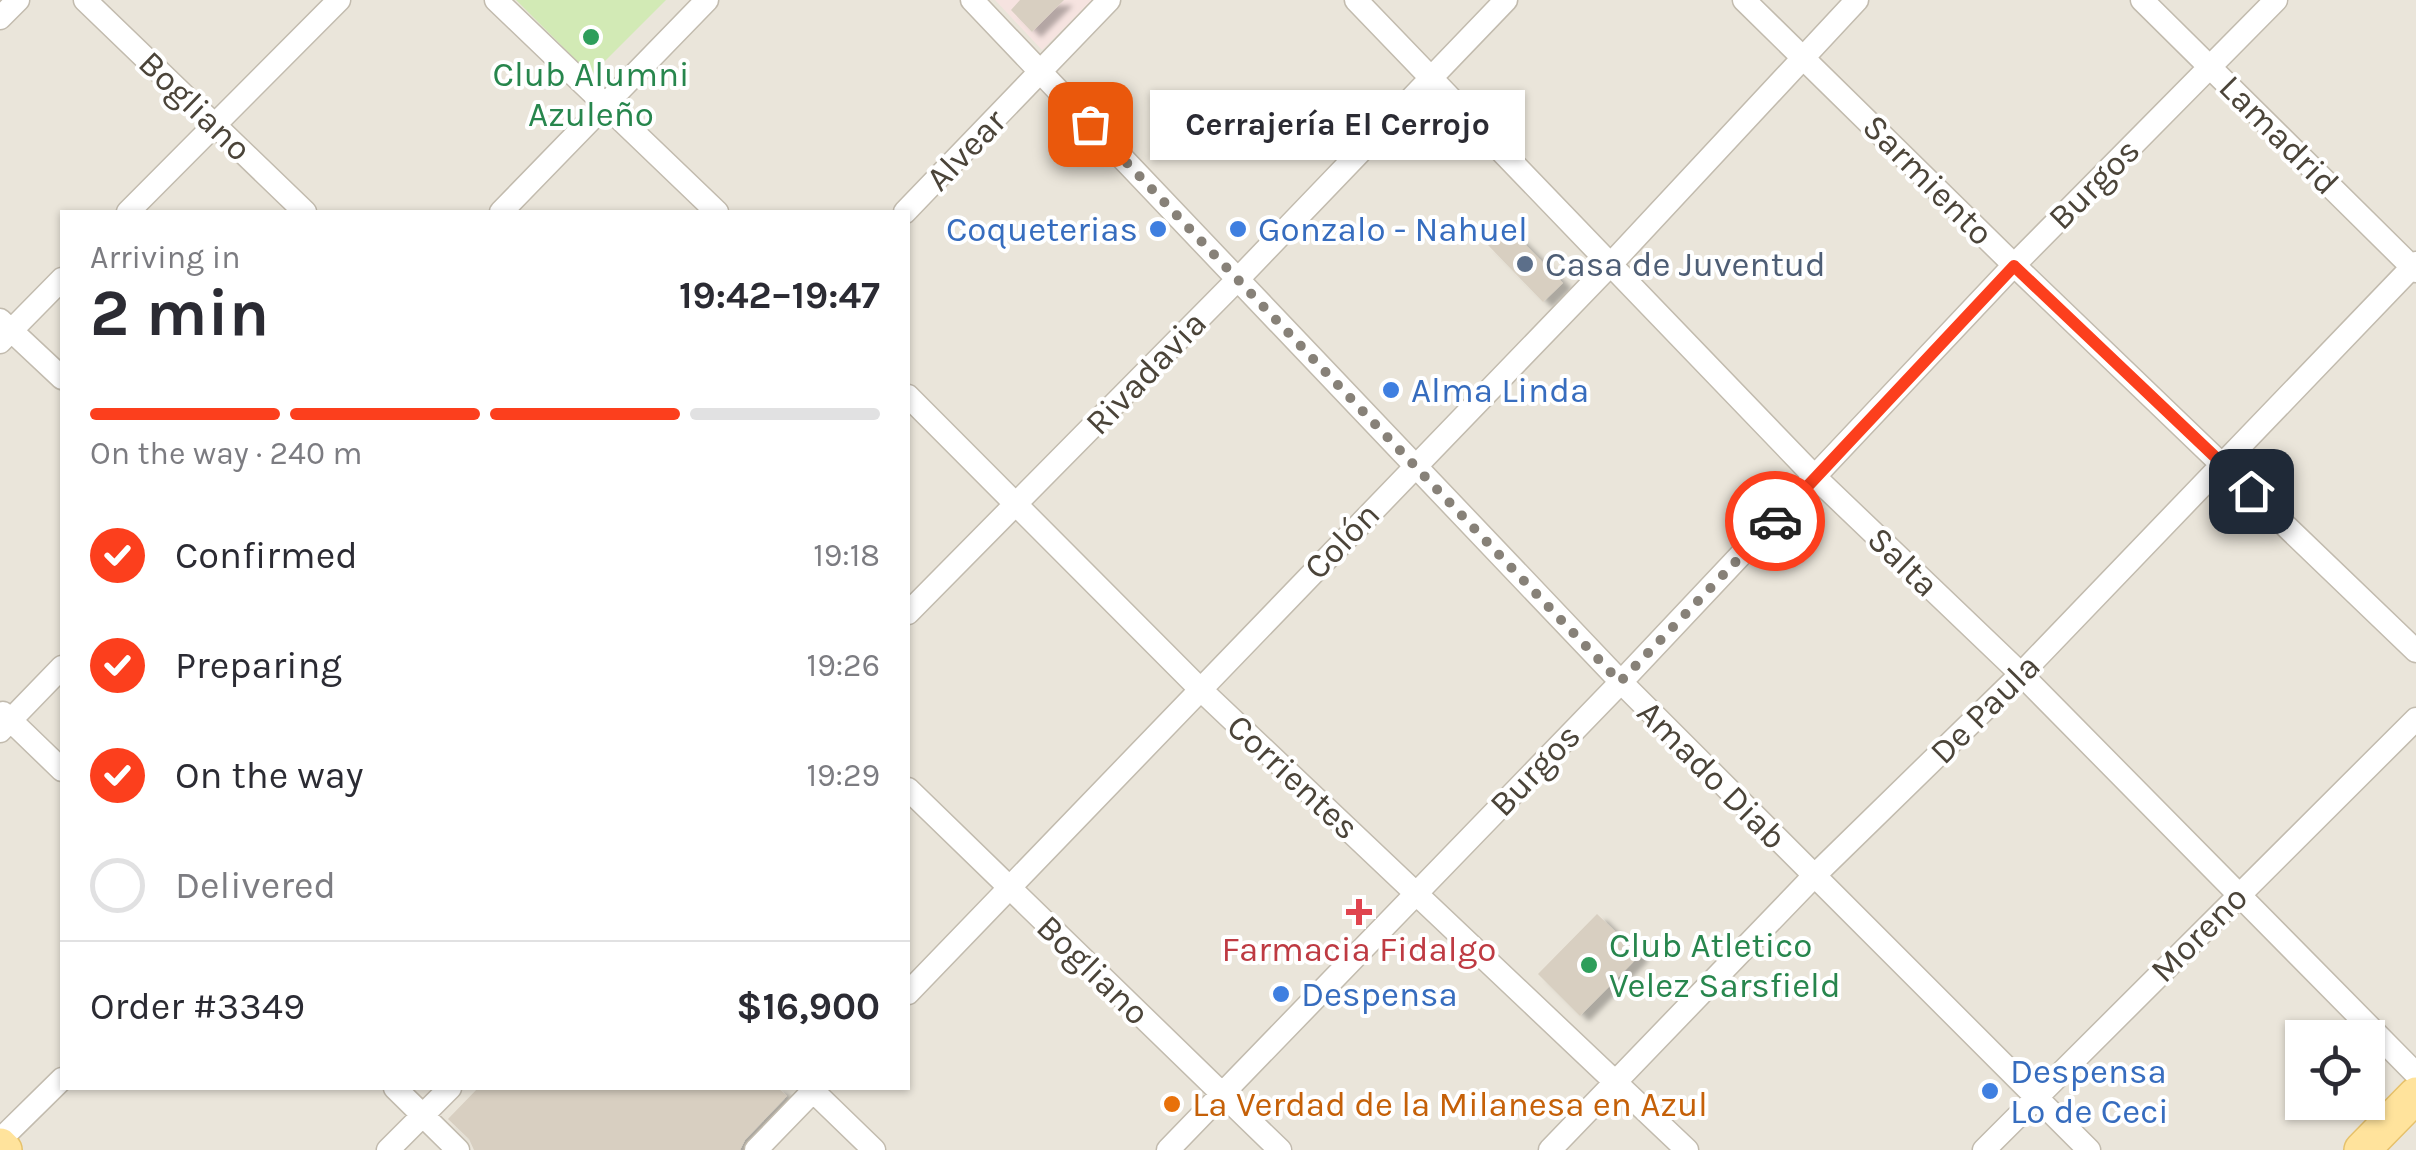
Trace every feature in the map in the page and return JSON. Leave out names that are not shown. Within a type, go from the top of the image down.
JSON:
[{"type":"main road","points":[[2362,1150],[2416,1095]]},
{"type":"main road","points":[[2394,1150],[2416,1127]]},
{"type":"street","points":[[0,18],[18,0]]},
{"type":"street","name":"Bogliano","points":[[85,0],[302,210]]},
{"type":"street","points":[[130,210],[339,0]]},
{"type":"street","points":[[496,0],[715,210]]},
{"type":"street","points":[[503,210],[706,0]]},
{"type":"street","name":"Amado Diab","points":[[972,0],[1620,682],[2089,1150]]},
{"type":"street","name":"Alvear","points":[[907,210],[1109,0]]},
{"type":"street","name":"Salta","points":[[1356,0],[1816,478],[2020,674],[2416,1074]]},
{"type":"street","name":"Rivadavia","points":[[910,611],[1506,0]]},
{"type":"street","name":"Sarmiento","points":[[1744,0],[2014,266],[2416,651]]},
{"type":"street","name":"Colón","points":[[910,991],[1612,263],[1857,0]]},
{"type":"street","name":"Lamadrid","points":[[2142,0],[2415,267]]},
{"type":"street","name":"Burgos","points":[[1168,1150],[1816,478],[2014,266],[2276,0]]},
{"type":"street","name":"De Paula","points":[[1550,1150],[1813,877],[2020,674],[2415,267]]},
{"type":"street","points":[[60,281],[4,331],[60,376]]},
{"type":"street","name":"Corrientes","points":[[910,398],[1200,688],[1687,1150]]},
{"type":"street","points":[[60,669],[4,721],[60,768]]},
{"type":"street","name":"Moreno","points":[[1984,1150],[2416,719]]},
{"type":"street","name":"Bogliano","points":[[910,791],[1280,1150]]},
{"type":"street","points":[[1,1146],[60,1081]]},
{"type":"street","points":[[397,1090],[458,1150]]},
{"type":"street","points":[[388,1150],[448,1090]]},
{"type":"street","points":[[756,1150],[811,1090]]},
{"type":"street","points":[[815,1090],[874,1150]]},
{"type":"shaded area","points":[[0,0],[2416,0],[2416,1150],[0,1150]]},
{"type":"shaded area","points":[[995,0],[1092,0],[1042,50]]},
{"type":"green space","name":"Club Alumni Azuleño","points":[[516,0],[666,0],[591,75]]},
{"type":"building","points":[[1020,0],[1064,0],[1032,32],[1011,10]]},
{"type":"building","name":"Casa de Juventud","points":[[1506,225],[1563,283],[1543,302],[1487,244]]},
{"type":"building","name":"Club Atletico Velez Sarsfield","points":[[1597,914],[1640,955],[1580,1016],[1538,974]]},
{"type":"building","points":[[476,1090],[780,1090],[787,1096],[740,1150],[474,1150],[469,1139],[448,1119]]},
{"type":"way so far","points":[[1090,124],[1620,682],[1775,521]]},
{"type":"place","name":"Club Alumni Azuleño","points":[[591,37]]},
{"type":"place","name":"Cerrajería El Cerrojo","points":[[1090,124]]},
{"type":"place","name":"Coqueterias","points":[[1158,229]]},
{"type":"place","name":"Gonzalo - Nahuel","points":[[1238,229]]},
{"type":"place","name":"Casa de Juventud","points":[[1525,264]]},
{"type":"place","name":"Alma Linda","points":[[1391,390]]},
{"type":"place","name":"Farmacia Fidalgo","points":[[1359,912]]},
{"type":"place","name":"Club Atletico Velez Sarsfield","points":[[1589,965]]},
{"type":"place","name":"Despensa","points":[[1281,994]]},
{"type":"place","name":"Despensa Lo de Ceci","points":[[1990,1091]]},
{"type":"place","name":"La Verdad de la Milanesa en Azul","points":[[1172,1104]]},
{"type":"route","points":[[1775,521],[2014,266],[2251,491]]}]
